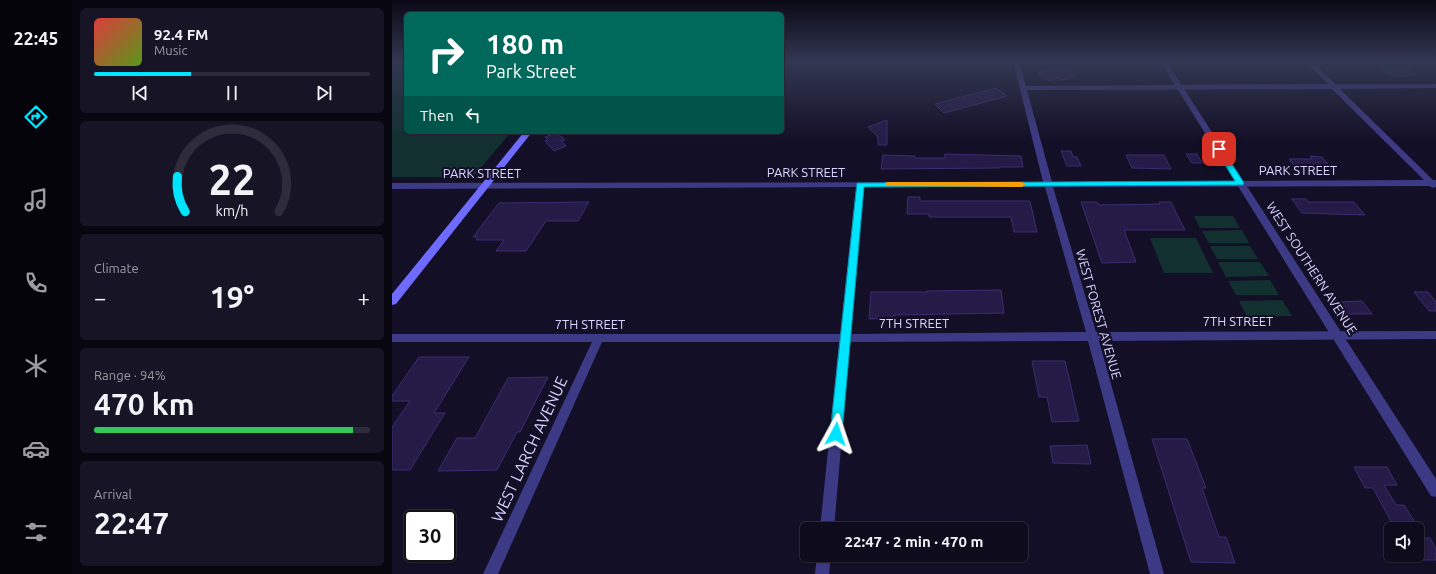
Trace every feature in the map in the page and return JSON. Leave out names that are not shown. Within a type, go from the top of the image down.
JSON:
[{"type":"main road","points":[[392,301],[526,134]]},
{"type":"street","points":[[1023,88],[1056,88]]},
{"type":"street","name":"WEST FOREST AVENUE","points":[[1023,88],[1048,184],[1092,336],[1157,574]]},
{"type":"street","name":"WEST SOUTHERN AVENUE","points":[[1180,88],[1436,491]]},
{"type":"street","points":[[1336,88],[1434,184]]},
{"type":"street","name":"PARK STREET","points":[[392,186],[1241,183],[1434,184]]},
{"type":"street","points":[[828,522],[860,184]]},
{"type":"street","name":"7TH STREET","points":[[392,338],[1436,335]]},
{"type":"street","name":"WEST LARCH AVENUE","points":[[490,574],[599,338]]},
{"type":"street","points":[[822,574],[823,562]]},
{"type":"green space","points":[[392,88],[404,88],[404,134],[509,134],[473,177],[392,177]]},
{"type":"green space","points":[[1194,216],[1233,216],[1240,228],[1200,228]]},
{"type":"green space","points":[[1242,230],[1249,243],[1209,243],[1202,231]]},
{"type":"green space","points":[[1150,238],[1196,238],[1213,273],[1164,273]]},
{"type":"green space","points":[[1210,246],[1250,246],[1258,259],[1217,259]]},
{"type":"green space","points":[[1218,262],[1260,262],[1269,276],[1226,277]]},
{"type":"green space","points":[[1270,280],[1279,295],[1236,295],[1228,281]]},
{"type":"green space","points":[[1282,300],[1292,316],[1247,317],[1239,301]]},
{"type":"building","points":[[996,88],[1007,96],[944,113],[935,104]]},
{"type":"building","points":[[887,120],[887,145],[878,145],[878,137],[868,127]]},
{"type":"building","points":[[558,134],[565,140],[561,141],[566,146],[554,151],[545,141],[548,140],[545,137]]},
{"type":"building","points":[[1061,151],[1071,151],[1073,157],[1077,157],[1081,166],[1067,166]]},
{"type":"building","points":[[945,154],[1021,156],[1023,167],[881,169],[883,155],[915,156],[915,158],[945,158]]},
{"type":"building","points":[[1186,154],[1197,154],[1202,163],[1192,163]]},
{"type":"building","points":[[1126,155],[1164,155],[1171,169],[1132,168]]},
{"type":"building","points":[[1310,156],[1322,157],[1332,169],[1308,169],[1310,172],[1299,172],[1289,159],[1312,159]]},
{"type":"building","points":[[908,197],[920,197],[920,201],[1030,201],[1037,232],[1014,232],[1011,217],[929,217],[929,214],[907,214]]},
{"type":"building","points":[[1292,199],[1306,199],[1308,202],[1354,202],[1365,215],[1302,213]]},
{"type":"building","points":[[589,202],[578,221],[546,221],[526,251],[496,251],[504,240],[476,240],[478,237],[473,237],[499,203]]},
{"type":"building","points":[[1081,202],[1097,202],[1099,205],[1160,204],[1159,202],[1171,202],[1185,230],[1124,230],[1136,262],[1102,263]]},
{"type":"building","points":[[1001,290],[1004,313],[894,315],[894,318],[869,319],[871,292]]},
{"type":"building","points":[[1414,292],[1428,292],[1436,302],[1436,311],[1429,311]]},
{"type":"building","points":[[1362,301],[1372,314],[1346,314],[1338,302]]},
{"type":"building","points":[[419,357],[469,357],[434,413],[445,413],[410,470],[392,470],[392,427],[410,401],[392,401],[392,396]]},
{"type":"building","points":[[1032,361],[1065,361],[1079,421],[1052,422],[1047,397],[1039,397]]},
{"type":"building","points":[[548,377],[520,432],[517,432],[497,470],[438,471],[457,438],[475,438],[508,378]]},
{"type":"building","points":[[1152,439],[1187,439],[1206,488],[1202,488],[1219,537],[1226,537],[1235,563],[1191,562]]},
{"type":"building","points":[[1087,445],[1091,464],[1053,463],[1050,446]]},
{"type":"building","points":[[1354,467],[1387,467],[1397,485],[1384,485],[1396,505],[1404,505],[1415,522],[1391,522],[1373,488],[1365,488]]},
{"type":"building","points":[[1424,538],[1430,538],[1436,549],[1436,560],[1424,560]]},
{"type":"slow traffic","points":[[888,184],[1022,184]]},
{"type":"route","points":[[836,434],[860,184],[1241,183],[1219,149]]}]
